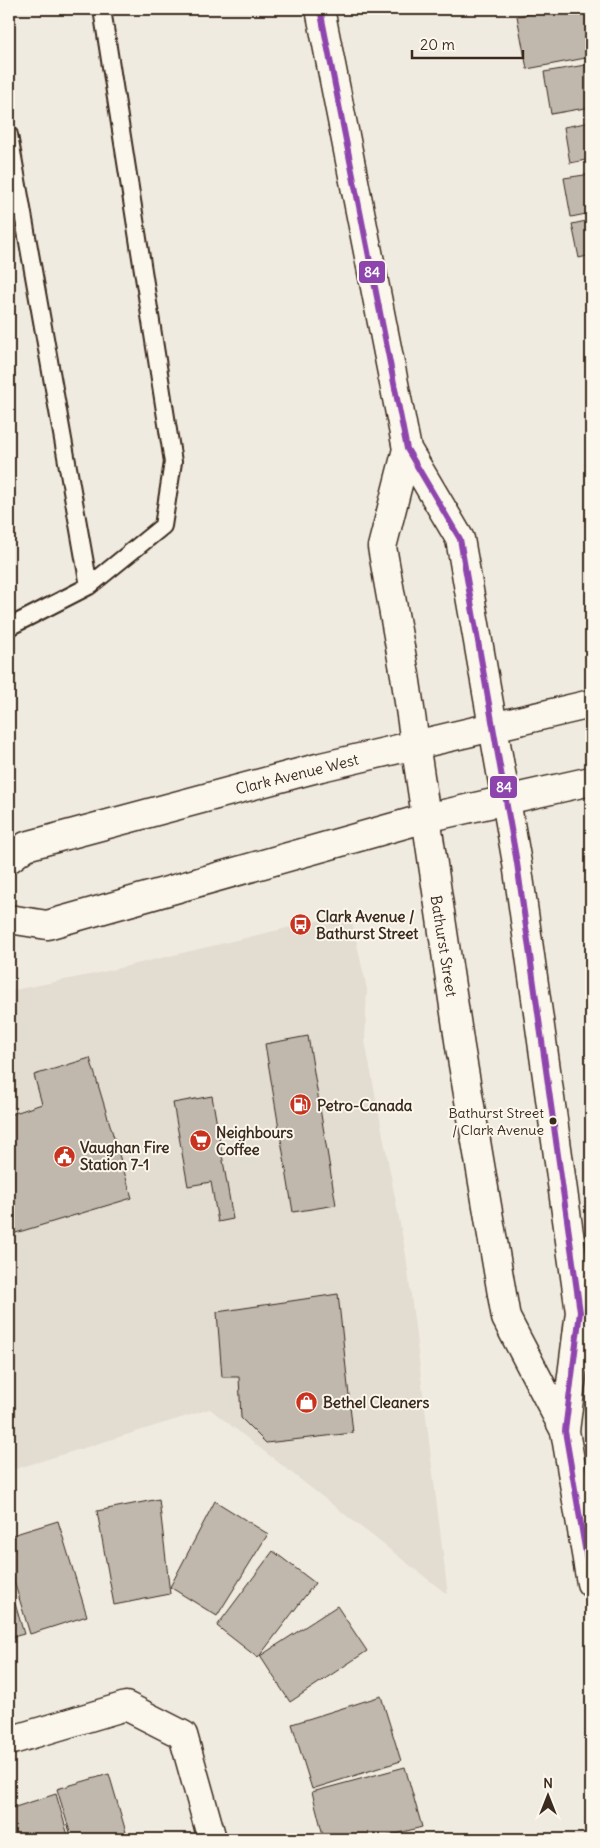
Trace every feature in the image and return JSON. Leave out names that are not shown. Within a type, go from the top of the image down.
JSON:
[{"type":"main road","name":"Bathurst Street","points":[[320,9],[407,449],[460,539],[494,726],[517,862],[580,1312],[565,1431],[591,1583]]},
{"type":"main road","name":"Bathurst Street","points":[[407,449],[382,547],[405,675],[458,1037],[506,1318],[565,1431]]},
{"type":"main road","name":"Clark Avenue West","points":[[9,859],[26,846],[321,767],[591,704]]},
{"type":"main road","points":[[9,919],[48,925],[426,818],[591,781]]},
{"type":"main road","points":[[9,1741],[126,1706],[183,1734],[212,1839]]},
{"type":"lane","points":[[9,627],[88,586],[163,526],[173,462],[102,9]]},
{"type":"lane","points":[[9,135],[88,586]]},
{"type":"shaded area","points":[[350,913],[367,989],[365,1041],[406,1255],[448,1595],[210,1409],[9,1471],[9,991],[94,974]]},
{"type":"building","points":[[558,9],[591,9],[591,57],[527,69],[517,16]]},
{"type":"building","points":[[591,64],[591,107],[551,114],[544,72]]},
{"type":"building","points":[[591,122],[591,159],[570,163],[564,127]]},
{"type":"building","points":[[591,174],[591,213],[571,217],[564,178]]},
{"type":"building","points":[[591,220],[591,255],[579,258],[572,224]]},
{"type":"building","points":[[591,260],[591,284],[588,261]]},
{"type":"building","points":[[308,1036],[336,1205],[293,1212],[265,1044]]},
{"type":"building","name":"Vaughan Fire Station 7-1","points":[[90,1058],[132,1198],[9,1235],[9,1115],[42,1104],[34,1075]]},
{"type":"building","points":[[212,1096],[233,1219],[218,1222],[211,1182],[188,1186],[173,1103]]},
{"type":"building","points":[[338,1294],[353,1433],[266,1443],[241,1418],[239,1377],[222,1377],[217,1312]]},
{"type":"building","points":[[159,1499],[170,1594],[114,1605],[97,1511]]},
{"type":"building","points":[[215,1501],[268,1534],[217,1616],[170,1587]]},
{"type":"building","points":[[58,1521],[87,1616],[30,1634],[9,1565],[9,1536]]},
{"type":"building","points":[[273,1551],[315,1583],[258,1658],[217,1626]]},
{"type":"building","points":[[9,1583],[24,1634],[9,1638]]},
{"type":"building","points":[[337,1606],[367,1651],[290,1702],[260,1656]]},
{"type":"building","points":[[381,1696],[401,1761],[312,1789],[292,1724]]},
{"type":"building","points":[[405,1767],[422,1827],[377,1839],[324,1839],[312,1792]]},
{"type":"building","points":[[109,1774],[128,1839],[72,1839],[57,1789]]},
{"type":"building","points":[[56,1794],[69,1839],[13,1839],[9,1825],[9,1809]]},
{"type":"transit line","name":"84","points":[[320,9],[407,449],[460,539],[517,863],[580,1312],[565,1431],[591,1583]]},
{"type":"place","name":"Clark Avenue / Bathurst Street","points":[[300,925]]},
{"type":"place","name":"Petro-Canada","points":[[301,1105]]},
{"type":"place","name":"Bathurst Street / Clark Avenue","points":[[553,1121]]},
{"type":"place","name":"Neighbours Coffee","points":[[200,1141]]},
{"type":"place","name":"Vaughan Fire Station 7-1","points":[[64,1156]]},
{"type":"place","name":"Bethel Cleaners","points":[[307,1402]]}]
